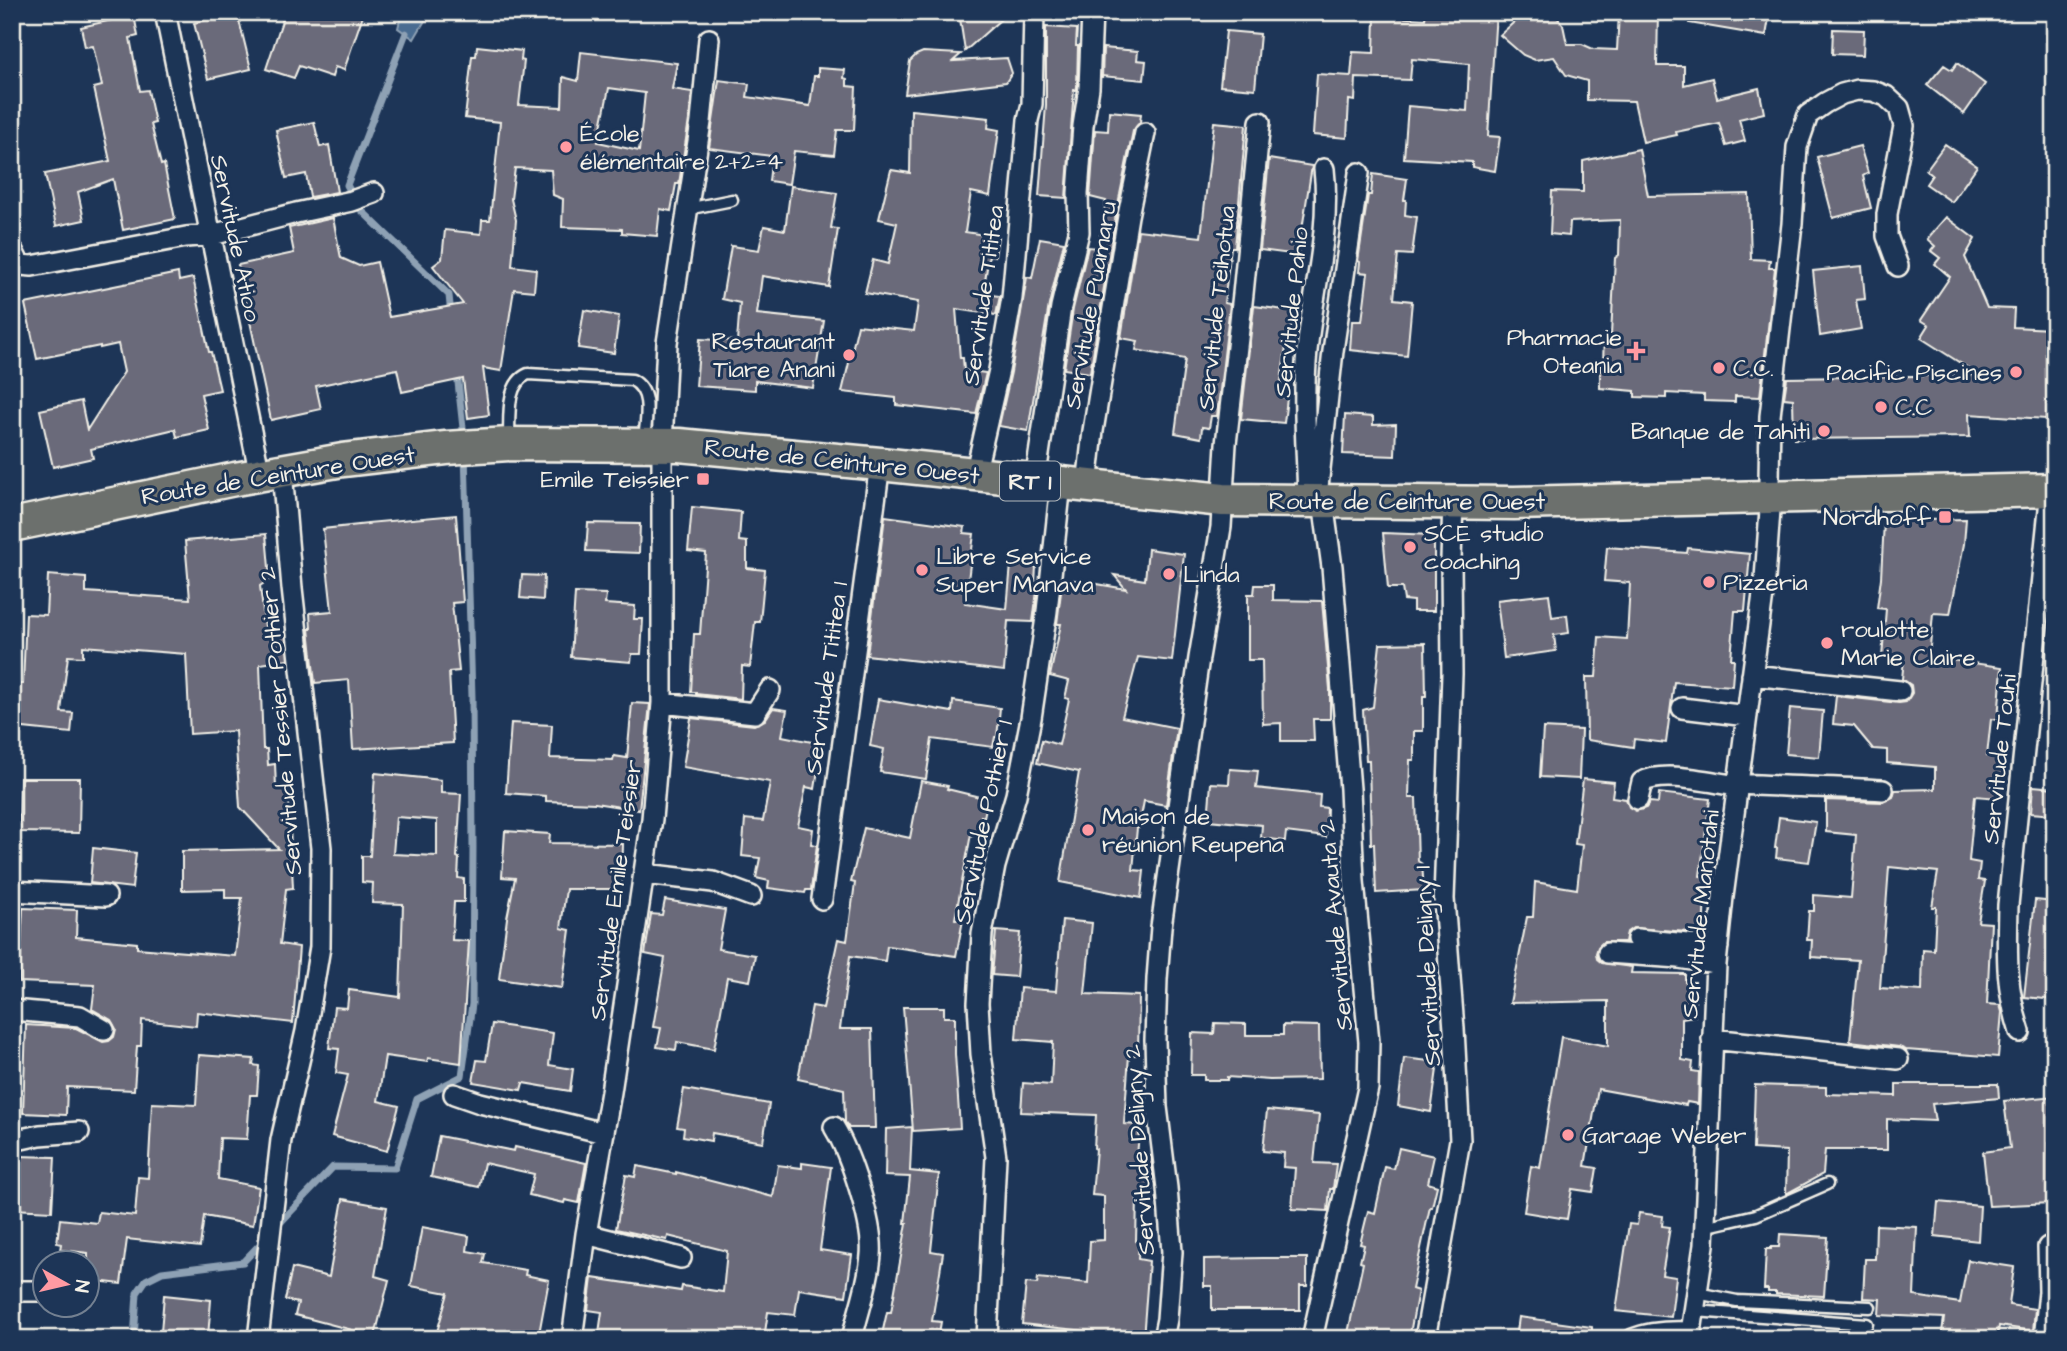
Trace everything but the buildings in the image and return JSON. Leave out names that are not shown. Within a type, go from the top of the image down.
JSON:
[{"type":"main road","name":"Route de Ceinture Ouest","points":[[13,531],[271,473],[343,460],[509,444],[653,444],[880,464],[1223,500],[1453,503],[2053,490]]},
{"type":"street","name":"Servitude Atioo","points":[[165,12],[212,235],[271,473]]},
{"type":"street","name":"Servitude Tititea","points":[[975,475],[1012,298],[1028,120],[1032,104],[1034,12]]},
{"type":"street","points":[[1061,484],[1061,307],[1079,232],[1078,193],[1089,88],[1092,12]]},
{"type":"street","name":"Servitude Emile Teissier","points":[[572,1339],[586,1234],[652,819],[662,703],[653,444],[701,122],[709,39]]},
{"type":"street","name":"Servitude Manotahi","points":[[1691,1335],[1704,1227],[1717,955],[1765,579],[1771,496],[1770,416],[1792,224],[1797,147],[1808,115],[1842,94],[1857,90],[1873,91],[1886,96],[1899,108],[1903,126],[1888,214],[1887,236],[1898,266]]},
{"type":"street","name":"Servitude Teihotua","points":[[1223,500],[1226,444],[1259,122]]},
{"type":"street","name":"Servitude Puamaru","points":[[1061,484],[1093,431],[1128,216],[1145,133]]},
{"type":"street","name":"Servitude Pahio","points":[[1316,502],[1306,400],[1307,355],[1324,236],[1327,194],[1324,169]]},
{"type":"street","points":[[1316,502],[1333,351],[1359,173]]},
{"type":"street","points":[[12,249],[20,265],[32,266],[186,237],[212,235],[352,201],[374,193]]},
{"type":"street","name":"Servitude Tititea 1","points":[[822,899],[880,464]]},
{"type":"street","name":"Servitude Tessier Pothier 2","points":[[258,1339],[281,1140],[306,1031],[320,947],[321,848],[293,602],[271,473]]},
{"type":"street","name":"Servitude Pothier 1","points":[[987,1339],[996,1157],[981,1055],[978,1003],[982,934],[995,866],[1016,795],[1031,718],[1047,611],[1061,484]]},
{"type":"street","name":"Servitude Touhi","points":[[2020,1032],[2009,988],[2008,905],[2053,490]]},
{"type":"street","name":"Servitude Deligny 2","points":[[1163,1339],[1172,1252],[1157,1107],[1157,979],[1161,927],[1223,500]]},
{"type":"street","name":"Servitude Avauta 2","points":[[1312,1339],[1367,1088],[1369,1042],[1354,881],[1350,789],[1335,607],[1316,502]]},
{"type":"street","name":"Servitude Deligny 1","points":[[1424,1339],[1460,1140],[1444,899],[1452,674],[1453,503]]},
{"type":"street","points":[[1752,675],[1900,691]]},
{"type":"street","points":[[662,703],[755,713],[771,690]]},
{"type":"street","points":[[1682,708],[1746,716]]},
{"type":"street","points":[[1638,799],[1642,782],[1651,777],[1664,776],[1738,785],[1883,790]]},
{"type":"street","points":[[645,874],[713,882],[751,896]]},
{"type":"street","points":[[722,886],[741,877]]},
{"type":"street","points":[[12,891],[106,896]]},
{"type":"street","points":[[1637,939],[1717,955]]},
{"type":"street","points":[[1608,953],[1679,958],[1717,955]]},
{"type":"street","points":[[12,1010],[80,1016],[104,1030]]},
{"type":"street","points":[[1712,1040],[1898,1059]]},
{"type":"street","points":[[454,1094],[480,1103],[604,1133]]},
{"type":"street","points":[[834,1127],[844,1143],[863,1205],[872,1252],[868,1280],[852,1339]]},
{"type":"street","points":[[12,1141],[40,1135],[79,1132]]},
{"type":"street","points":[[586,1234],[681,1258]]},
{"type":"street","points":[[2044,1339],[2049,1292],[2048,1247]]},
{"type":"street","points":[[12,1291],[32,1291]]},
{"type":"street","points":[[1633,1339],[1641,1335],[1665,1332],[1691,1335]]},
{"type":"lane","points":[[687,209],[732,200]]},
{"type":"lane","points":[[509,444],[510,400],[520,377],[528,373],[632,380],[640,384],[645,393],[653,444]]},
{"type":"lane","points":[[1704,1227],[1756,1215],[1827,1184]]},
{"type":"lane","points":[[1696,1302],[1737,1301],[1870,1307]]},
{"type":"lane","points":[[1696,1302],[1867,1324]]},
{"type":"water","points":[[402,12],[430,12],[414,39],[398,28]]},
{"type":"waterway","points":[[406,33],[347,185],[360,209],[449,295],[451,316]]},
{"type":"waterway","points":[[457,373],[464,437]]},
{"type":"waterway","points":[[277,1226],[333,1167],[395,1168],[417,1099],[462,1076],[472,1004],[473,847],[465,453]]},
{"type":"waterway","points":[[134,1339],[137,1293],[146,1280],[162,1272],[243,1262],[264,1240]]},
{"type":"place","name":"École élémentaire 2+2=4","points":[[566,147]]},
{"type":"place","name":"Pharmacie Oteania","points":[[1636,351]]},
{"type":"place","name":"Restaurant Tiare Anani","points":[[849,355]]},
{"type":"place","name":"C.C.","points":[[1719,368]]},
{"type":"place","name":"Pacific Piscines","points":[[2016,372]]},
{"type":"place","name":"C.C","points":[[1881,407]]},
{"type":"place","name":"Banque de Tahiti","points":[[1824,431]]},
{"type":"place","name":"Emile Teissier","points":[[703,479]]},
{"type":"place","name":"Nordhoff","points":[[1945,517]]},
{"type":"place","name":"SCE studio coaching","points":[[1410,547]]},
{"type":"place","name":"Libre Service Super Manava","points":[[922,570]]},
{"type":"place","name":"Linda","points":[[1169,574]]},
{"type":"place","name":"Pizzeria","points":[[1709,582]]},
{"type":"place","name":"roulotte Marie Claire","points":[[1827,643]]},
{"type":"place","name":"Maison de réunion Reupena","points":[[1088,830]]},
{"type":"place","name":"Garage Weber","points":[[1568,1135]]}]
